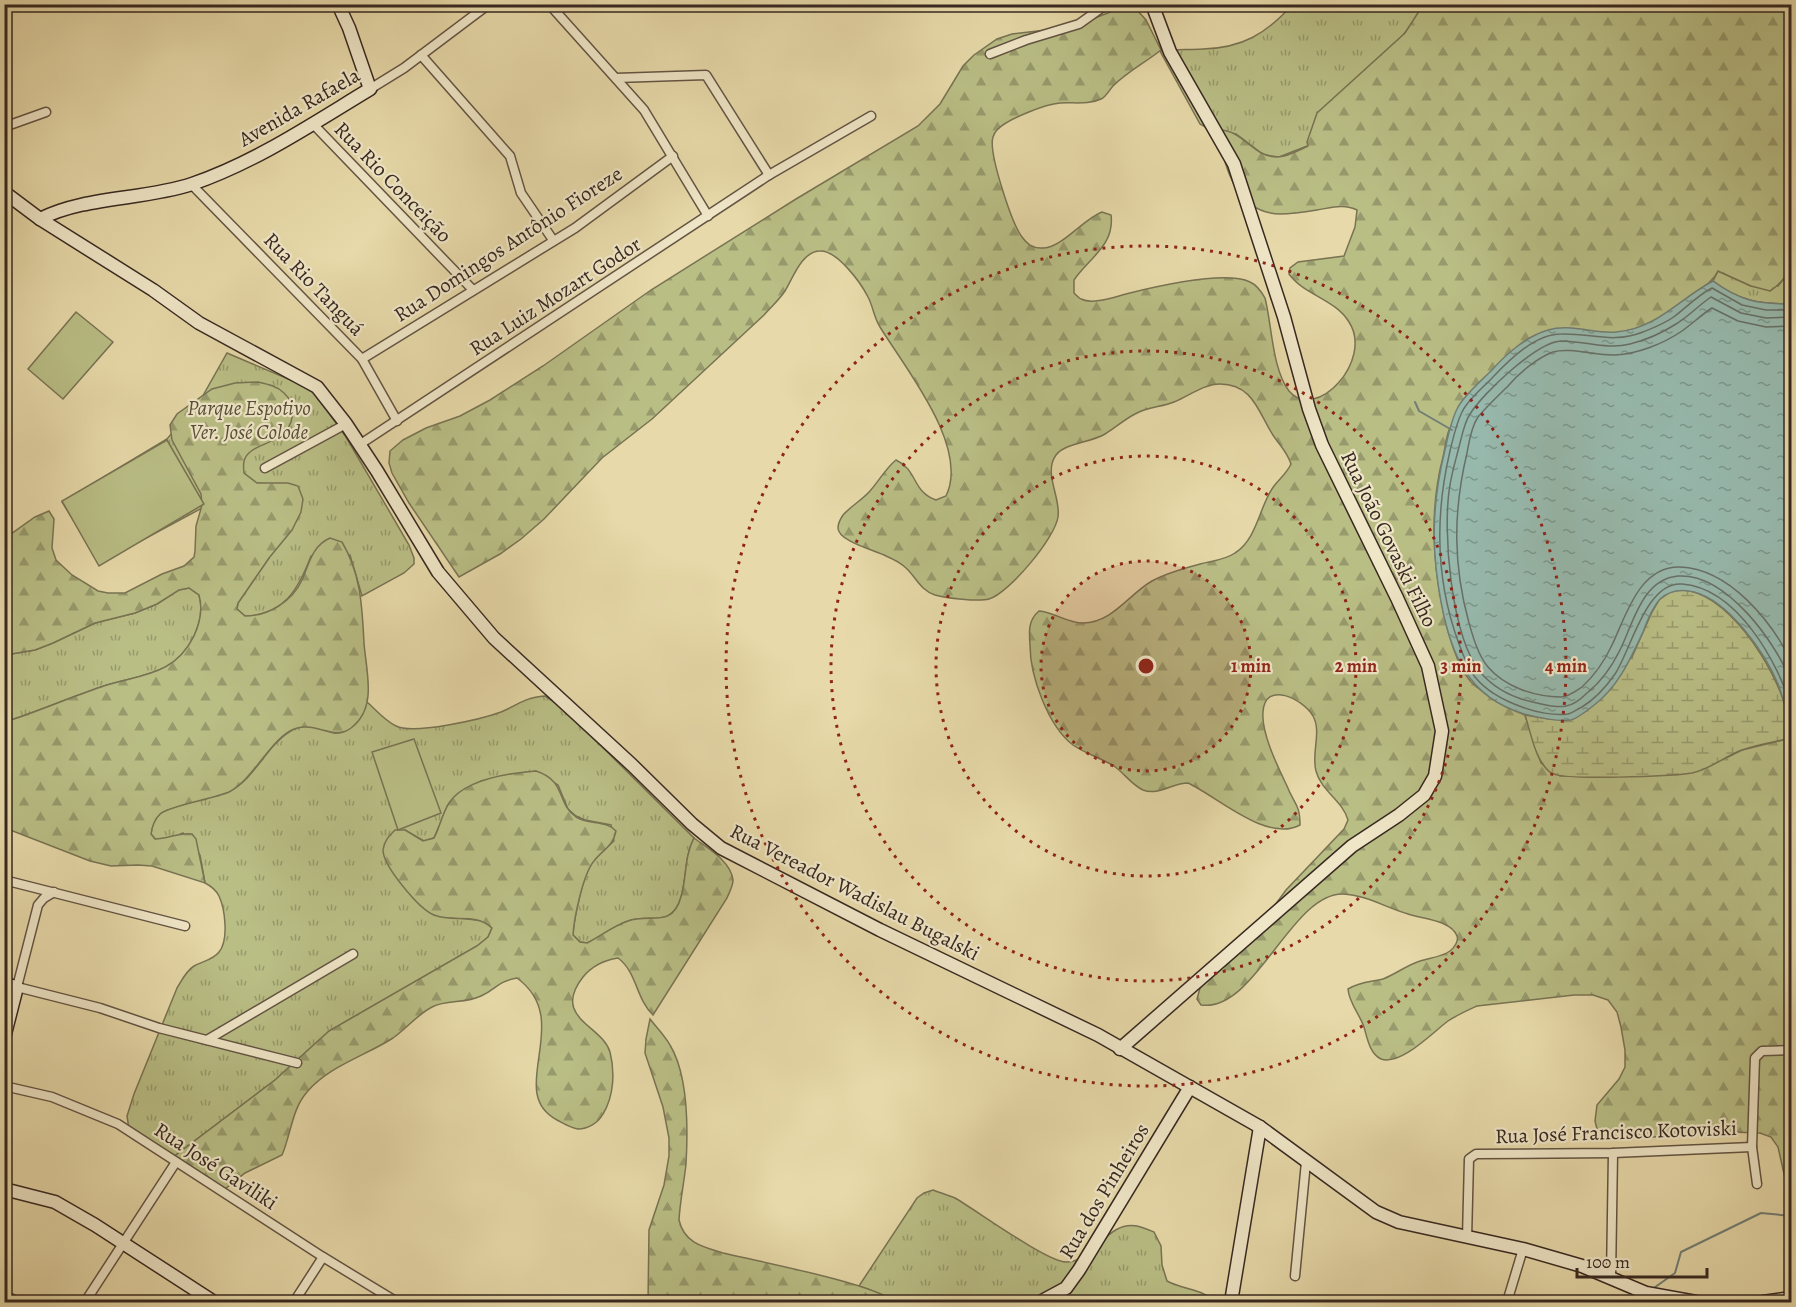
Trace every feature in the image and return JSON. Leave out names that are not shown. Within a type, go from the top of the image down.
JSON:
[{"type":"street","points":[[338,4],[350,28],[370,89]]},
{"type":"street","name":"Avenida Rafaela","points":[[40,219],[59,209],[191,184],[268,152],[421,55],[489,4]]},
{"type":"street","points":[[549,4],[644,110],[708,216]]},
{"type":"street","points":[[990,54],[1026,39],[1079,24],[1107,4]]},
{"type":"street","name":"Rua João Govaski Filho","points":[[1120,1049],[1352,846],[1399,815],[1424,795],[1435,776],[1442,730],[1428,666],[1322,445],[1312,418],[1284,317],[1234,164],[1170,52],[1152,4]]},
{"type":"street","points":[[421,55],[510,156],[521,193],[553,240]]},
{"type":"street","points":[[616,78],[706,75],[769,176]]},
{"type":"street","points":[[4,128],[46,112]]},
{"type":"street","name":"Rua Luiz Mozart Godor","points":[[359,445],[769,176],[870,116]]},
{"type":"street","name":"Rua Rio Conceição","points":[[313,124],[473,290]]},
{"type":"street","name":"Rua Domingos Antônio Fioreze","points":[[362,359],[575,228],[673,156]]},
{"type":"street","name":"Rua Rio Tanguá","points":[[191,184],[362,359],[397,421]]},
{"type":"street","name":"Rua Vereador Wadislau Bugalski","points":[[4,192],[40,219],[136,279],[199,323],[316,387],[346,424],[438,572],[494,638],[692,824],[721,848],[865,922],[1098,1035],[1260,1127],[1376,1212],[1399,1222],[1524,1249],[1582,1266],[1646,1293],[1696,1302]]},
{"type":"street","points":[[266,468],[346,424]]},
{"type":"street","points":[[4,880],[185,926]]},
{"type":"street","points":[[4,1038],[38,905],[54,892]]},
{"type":"street","points":[[207,1040],[353,954]]},
{"type":"street","points":[[4,984],[100,1008],[159,1028],[297,1063]]},
{"type":"street","name":"Rua José Francisco Kotoviski","points":[[1467,1238],[1469,1159],[1472,1156],[1476,1154],[1613,1153],[1752,1147],[1755,1058],[1762,1051],[1791,1050]]},
{"type":"street","name":"Rua José Gaviliki","points":[[4,1086],[52,1097],[118,1124],[323,1257],[397,1302]]},
{"type":"street","name":"Rua dos Pinheiros","points":[[1040,1302],[1066,1288],[1079,1270],[1190,1087]]},
{"type":"street","points":[[1231,1302],[1260,1127]]},
{"type":"street","points":[[1752,1147],[1757,1184]]},
{"type":"street","points":[[1611,1278],[1613,1153]]},
{"type":"street","points":[[85,1302],[176,1161]]},
{"type":"street","points":[[1295,1276],[1306,1162]]},
{"type":"street","points":[[4,1189],[55,1202],[95,1225],[214,1302]]},
{"type":"street","points":[[1507,1302],[1524,1249]]},
{"type":"street","points":[[294,1302],[323,1257]]},
{"type":"street","points":[[4,1295],[19,1302]]},
{"type":"street","points":[[1762,1302],[1791,1299]]},
{"type":"green space","points":[[1292,5],[1423,5],[1389,54],[1315,143],[1279,157],[1264,155],[1236,134],[1209,129],[1200,124],[1160,51],[1230,46],[1252,38],[1263,31]]},
{"type":"green space","points":[[1423,5],[1791,5],[1792,264],[1786,276],[1770,291],[1751,286],[1718,271],[1709,283],[1672,310],[1635,329],[1615,333],[1547,334],[1525,341],[1497,367],[1449,430],[1436,495],[1434,533],[1439,591],[1450,638],[1461,667],[1471,682],[1482,691],[1525,715],[1541,763],[1560,776],[1669,775],[1728,757],[1742,750],[1791,738],[1791,1205],[1778,1147],[1771,1137],[1760,1133],[1731,1132],[1621,1139],[1607,1137],[1597,1129],[1595,1121],[1597,1105],[1619,1079],[1625,1067],[1621,1027],[1617,1012],[1608,1000],[1593,995],[1574,995],[1477,1006],[1448,1021],[1398,1058],[1389,1060],[1377,1057],[1369,1045],[1348,989],[1383,979],[1415,963],[1450,951],[1456,944],[1457,936],[1443,923],[1352,895],[1343,894],[1324,899],[1306,912],[1239,991],[1220,1002],[1201,1005],[1197,999],[1207,975],[1264,920],[1286,890],[1344,829],[1348,820],[1342,807],[1322,784],[1316,771],[1316,722],[1308,710],[1293,699],[1277,695],[1265,702],[1263,720],[1267,740],[1298,808],[1300,825],[1287,829],[1273,828],[1258,823],[1188,783],[1154,791],[1143,790],[1114,766],[1073,745],[1056,726],[1042,700],[1033,671],[1030,631],[1031,622],[1039,611],[1077,623],[1093,622],[1112,613],[1157,578],[1227,557],[1243,547],[1249,539],[1269,494],[1291,464],[1255,403],[1241,389],[1232,385],[1208,386],[1174,402],[1149,408],[1131,416],[1099,437],[1060,451],[1052,462],[1051,469],[1058,517],[1049,538],[1030,564],[1008,587],[998,595],[984,600],[954,598],[930,593],[899,562],[858,545],[840,533],[838,526],[843,515],[870,491],[896,460],[908,469],[923,492],[936,500],[946,496],[951,476],[949,455],[942,432],[931,409],[878,323],[870,301],[860,284],[841,261],[827,252],[820,251],[808,255],[783,294],[764,315],[652,419],[602,458],[544,519],[500,554],[459,577],[409,503],[392,473],[389,463],[390,451],[403,440],[426,428],[460,416],[490,400],[543,366],[651,290],[918,126],[940,104],[963,66],[997,39],[1012,34],[1072,27],[1118,9],[1130,8],[1137,10],[1146,20],[1161,50],[1124,76],[1101,99],[1046,106],[1009,121],[994,134],[992,145],[997,172],[1018,230],[1030,245],[1038,248],[1048,247],[1064,239],[1102,212],[1111,215],[1111,226],[1105,243],[1074,280],[1074,293],[1086,301],[1104,300],[1154,287],[1207,279],[1238,279],[1252,283],[1259,288],[1265,298],[1276,359],[1283,382],[1289,391],[1300,399],[1313,399],[1326,393],[1338,383],[1348,369],[1354,353],[1355,337],[1343,314],[1295,281],[1289,274],[1290,268],[1298,262],[1344,256],[1355,227],[1357,210],[1337,207],[1280,214],[1265,212],[1252,206],[1242,196],[1228,172],[1219,130],[1235,134],[1268,156],[1285,156],[1308,146],[1307,142],[1317,113],[1405,33]]},
{"type":"green space","points":[[1791,264],[1791,304],[1750,300],[1732,293],[1713,281],[1718,271],[1751,286],[1778,286],[1786,276]]},
{"type":"green space","points":[[76,312],[113,342],[63,399],[28,369]]},
{"type":"green space","name":"Parque Espotivo Ver. José Colode","points":[[227,353],[300,384],[315,394],[346,437],[409,545],[414,564],[404,573],[362,596],[350,555],[311,556],[301,579],[288,598],[270,611],[245,616],[237,609],[238,603],[269,558],[270,484],[257,483],[228,494],[100,563],[62,502],[167,439],[201,399]]},
{"type":"green space","name":"Parque Espotivo Ver. José Colode","points":[[258,382],[275,387],[284,393],[293,410],[291,422],[284,433],[248,454],[244,461],[244,473],[257,483],[288,483],[298,486],[303,499],[301,512],[292,530],[269,558],[238,603],[237,609],[245,616],[254,615],[271,610],[286,601],[298,588],[319,546],[330,538],[342,542],[357,578],[361,603],[368,677],[368,700],[365,710],[359,720],[344,732],[337,733],[307,727],[290,731],[275,744],[246,779],[229,792],[172,808],[160,814],[151,834],[155,839],[192,834],[196,839],[205,883],[152,866],[111,866],[90,861],[5,828],[5,722],[101,687],[166,667],[186,649],[194,636],[201,605],[199,595],[189,588],[179,590],[157,604],[135,613],[95,623],[35,650],[5,655],[4,539],[35,517],[49,511],[54,519],[52,548],[56,560],[72,575],[98,591],[108,593],[125,593],[162,574],[184,566],[194,557],[196,526],[202,505],[201,494],[172,440],[170,425],[177,414],[212,389],[235,383]]},
{"type":"green space","points":[[167,440],[204,504],[99,566],[62,501]]},
{"type":"green space","points":[[189,588],[199,595],[201,605],[198,626],[186,649],[166,667],[101,687],[5,722],[5,655],[35,650],[95,623],[135,613],[157,604],[178,590]]},
{"type":"green space","points":[[1679,590],[1695,592],[1714,602],[1747,634],[1761,654],[1783,698],[1791,738],[1742,750],[1692,773],[1575,777],[1551,773],[1537,754],[1525,715],[1549,719],[1632,657],[1659,600],[1670,592]]},
{"type":"green space","points":[[545,696],[562,707],[694,838],[689,852],[681,897],[672,913],[666,917],[628,921],[587,943],[580,942],[573,935],[580,897],[589,867],[614,841],[611,825],[576,816],[568,809],[558,785],[536,771],[481,781],[448,805],[434,838],[424,841],[405,830],[420,905],[434,915],[484,921],[492,928],[488,937],[477,946],[329,1031],[275,1080],[172,1158],[129,1129],[127,1116],[134,1094],[177,988],[191,968],[217,955],[222,947],[225,932],[221,902],[215,890],[205,883],[200,855],[183,833],[169,839],[155,839],[151,834],[158,816],[173,808],[223,794],[239,786],[274,745],[289,732],[301,727],[312,726],[338,733],[347,730],[367,702],[396,726],[417,729],[479,718],[501,712],[526,700]]},
{"type":"green space","points":[[414,739],[441,813],[398,830],[372,752]]},
{"type":"green space","points":[[536,771],[553,780],[566,805],[576,817],[607,825],[616,831],[610,844],[590,867],[583,886],[573,935],[580,942],[587,943],[628,921],[666,917],[672,913],[681,897],[689,852],[694,838],[723,861],[733,880],[727,898],[653,1015],[647,1009],[629,971],[618,958],[604,962],[590,970],[575,991],[573,1002],[575,1012],[605,1043],[612,1060],[611,1092],[607,1107],[598,1120],[592,1125],[578,1129],[557,1120],[542,1108],[537,1092],[542,1034],[541,1014],[533,995],[517,978],[475,998],[432,1007],[393,1038],[326,1075],[307,1092],[298,1106],[282,1155],[245,1173],[225,1189],[172,1158],[275,1080],[329,1031],[477,946],[488,937],[492,928],[479,920],[434,915],[420,905],[395,876],[383,850],[387,839],[395,830],[405,830],[423,841],[434,838],[449,803],[466,788],[501,776]]},
{"type":"green space","points":[[650,1019],[670,1045],[676,1057],[684,1087],[687,1150],[679,1220],[685,1234],[695,1243],[708,1249],[842,1281],[883,1295],[893,1302],[648,1302],[649,1230],[664,1185],[669,1156],[669,1138],[663,1107],[645,1053]]},
{"type":"green space","points":[[933,1190],[955,1198],[1044,1254],[1066,1262],[1085,1256],[1117,1229],[1137,1226],[1148,1229],[1154,1232],[1161,1246],[1162,1265],[1167,1281],[1207,1295],[1216,1302],[893,1302],[888,1297],[859,1286],[917,1198]]},
{"type":"water","points":[[1713,281],[1732,293],[1750,300],[1791,304],[1791,724],[1772,672],[1744,630],[1733,617],[1707,597],[1685,591],[1672,592],[1660,599],[1652,610],[1633,653],[1616,682],[1602,699],[1580,716],[1571,720],[1554,720],[1524,714],[1505,706],[1489,697],[1465,672],[1450,639],[1441,602],[1434,544],[1435,507],[1441,469],[1457,409],[1468,394],[1517,346],[1540,333],[1556,328],[1608,332],[1631,330],[1656,319]]},
{"type":"waterway","points":[[1415,402],[1419,411],[1452,430]]},
{"type":"waterway","points":[[1651,1290],[1675,1273],[1681,1252],[1761,1213],[1792,1216]]}]
